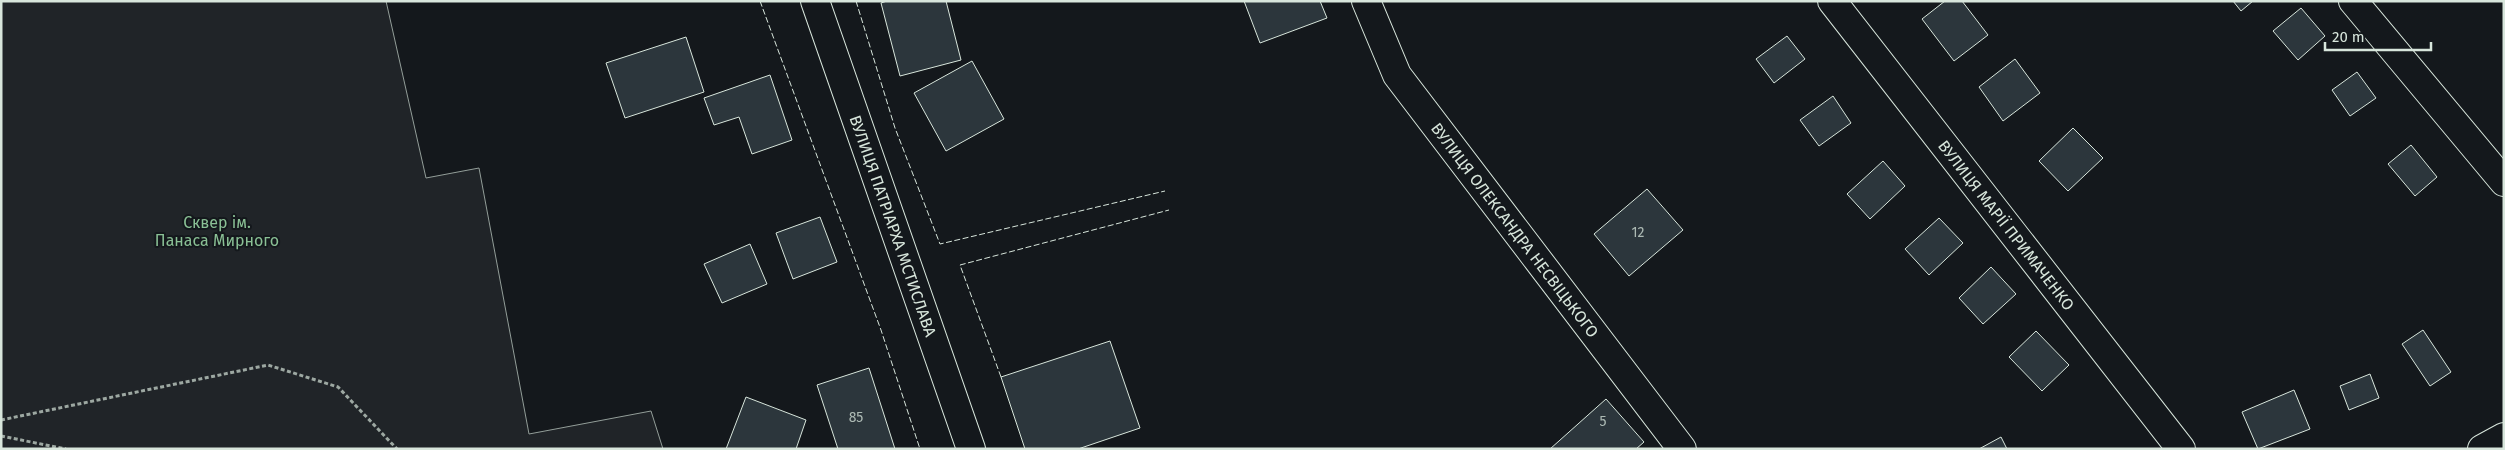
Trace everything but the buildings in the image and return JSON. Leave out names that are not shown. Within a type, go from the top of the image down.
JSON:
[{"type":"street","name":"ВУЛИЦЯ ПАТРІАРХА МСТИСЛАВА","points":[[815,1],[971,449]]},
{"type":"street","name":"ВУЛИЦЯ ОЛЕКСАНДРА НЕСВІЦЬКОГО","points":[[1366,1],[1397,75],[1682,449]]},
{"type":"street","name":"ВУЛИЦЯ МАРІЇ ПРИМАЧЕНКО","points":[[1832,1],[2180,449]]},
{"type":"street","points":[[2353,1],[2504,182]]},
{"type":"street","points":[[2482,449],[2504,438]]},
{"type":"path","points":[[1,420],[268,365],[338,387],[397,449]]},
{"type":"path","points":[[1,436],[66,449]]},
{"type":"green space","name":"Сквер ім. Панаса Мирного","points":[[1,1],[386,1],[426,178],[479,168],[529,434],[651,411],[663,449],[1,449]]},
{"type":"fence","points":[[760,1],[881,330],[920,449]]},
{"type":"fence","points":[[856,1],[895,128],[940,244],[1165,191]]},
{"type":"fence","points":[[1001,377],[960,265],[1169,210]]}]
